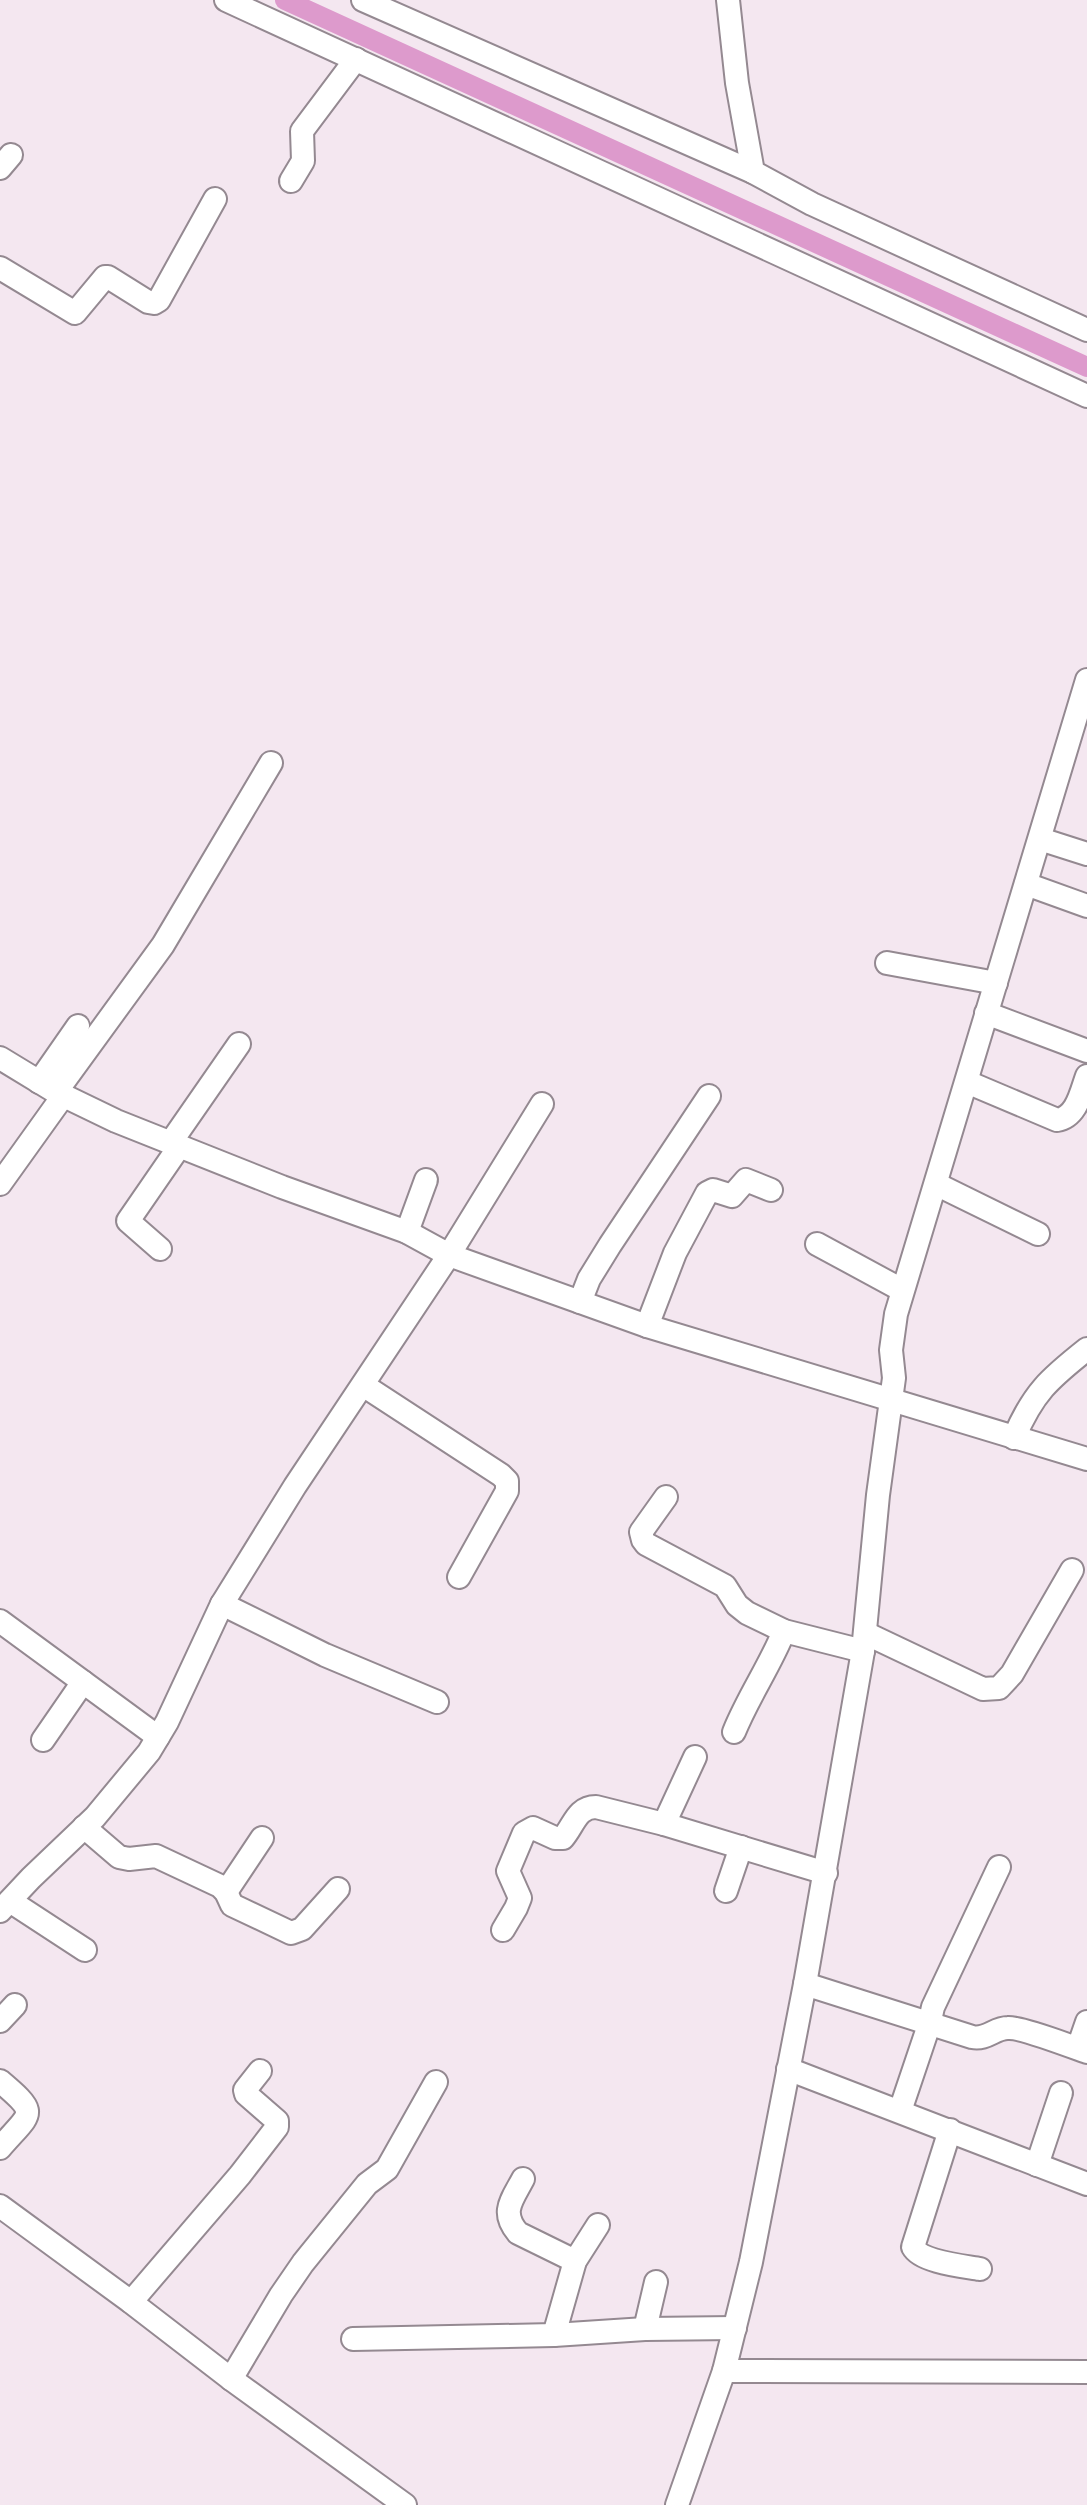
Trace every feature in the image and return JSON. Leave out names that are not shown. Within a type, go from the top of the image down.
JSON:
[{"type":"street","points":[[226,0],[1087,396]]},
{"type":"street","points":[[363,0],[753,172],[812,204],[1087,330]]},
{"type":"street","points":[[728,0],[737,83],[753,172]]},
{"type":"street","points":[[291,181],[303,161],[302,131],[356,59]]},
{"type":"street","points":[[0,268],[75,313],[105,277],[148,302],[154,303],[159,300],[215,199]]},
{"type":"street","points":[[676,2505],[724,2371],[735,2328],[751,2262],[805,1984],[864,1642],[878,1495],[889,1401],[894,1378],[891,1350],[896,1314],[1087,680]]},
{"type":"street","points":[[52,1090],[163,945],[271,763]]},
{"type":"street","points":[[1040,839],[1087,854]]},
{"type":"street","points":[[1026,884],[1087,906]]},
{"type":"street","points":[[888,963],[996,983]]},
{"type":"street","points":[[986,1013],[1087,1051]]},
{"type":"street","points":[[0,1184],[52,1090],[78,1026]]},
{"type":"street","points":[[160,1249],[128,1221],[239,1044]]},
{"type":"street","points":[[0,1058],[52,1090],[116,1121],[368,1220],[407,1232],[449,1255],[646,1326],[1087,1459]]},
{"type":"street","points":[[967,1082],[1057,1120],[1070,1115],[1087,1076]]},
{"type":"street","points":[[580,1302],[589,1279],[601,1259],[709,1096]]},
{"type":"street","points":[[85,1950],[5,1906],[84,1827],[137,1769],[158,1737],[222,1604],[295,1486],[449,1255],[542,1104]]},
{"type":"street","points":[[407,1232],[426,1180]]},
{"type":"street","points":[[646,1326],[675,1253],[707,1193],[713,1190],[732,1196],[746,1180],[771,1190]]},
{"type":"street","points":[[936,1184],[1038,1234]]},
{"type":"street","points":[[817,1244],[902,1290]]},
{"type":"street","points":[[1014,1438],[1034,1398],[1055,1375],[1087,1349]]},
{"type":"street","points":[[363,1385],[507,1481],[507,1491],[459,1577]]},
{"type":"street","points":[[666,1497],[641,1532],[643,1540],[681,1564],[725,1586],[742,1609],[784,1631],[864,1642],[983,1689],[999,1688],[1012,1674],[1072,1570]]},
{"type":"street","points":[[222,1604],[325,1655],[436,1702]]},
{"type":"street","points":[[0,1621],[158,1737]]},
{"type":"street","points":[[734,1732],[784,1631]]},
{"type":"street","points":[[43,1740],[83,1682]]},
{"type":"street","points":[[664,1824],[695,1756]]},
{"type":"street","points":[[503,1930],[520,1898],[508,1871],[524,1833],[530,1828],[560,1839],[566,1834],[583,1808],[590,1807],[664,1824],[825,1873]]},
{"type":"street","points":[[84,1827],[119,1857],[134,1859],[156,1856],[220,1886],[226,1892],[232,1905],[278,1928],[295,1933],[302,1929],[338,1888]]},
{"type":"street","points":[[226,1892],[262,1838]]},
{"type":"street","points":[[726,1891],[741,1847]]},
{"type":"street","points":[[900,2111],[933,2007],[999,1868]]},
{"type":"street","points":[[805,1984],[929,2025],[979,2038],[998,2030],[1012,2028],[1082,2050],[1087,2022]]},
{"type":"street","points":[[788,2069],[1087,2184]]},
{"type":"street","points":[[131,2302],[240,2175],[277,2127],[277,2121],[246,2094],[245,2090],[260,2071]]},
{"type":"street","points":[[0,2081],[24,2101],[28,2108],[27,2115],[0,2148]]},
{"type":"street","points":[[231,2379],[281,2295],[303,2263],[367,2184],[387,2169],[436,2082]]},
{"type":"street","points":[[1037,2165],[1060,2093]]},
{"type":"street","points":[[950,2130],[913,2247],[916,2252],[931,2259],[980,2270]]},
{"type":"street","points":[[523,2179],[508,2213],[512,2225],[518,2233],[575,2261]]},
{"type":"street","points":[[0,2206],[231,2379],[405,2505]]},
{"type":"street","points":[[554,2335],[575,2261],[598,2225]]},
{"type":"street","points":[[645,2329],[656,2282]]},
{"type":"street","points":[[353,2339],[735,2328]]},
{"type":"street","points":[[724,2371],[1087,2372]]},
{"type":"waterway","points":[[285,0],[1087,367]]}]
